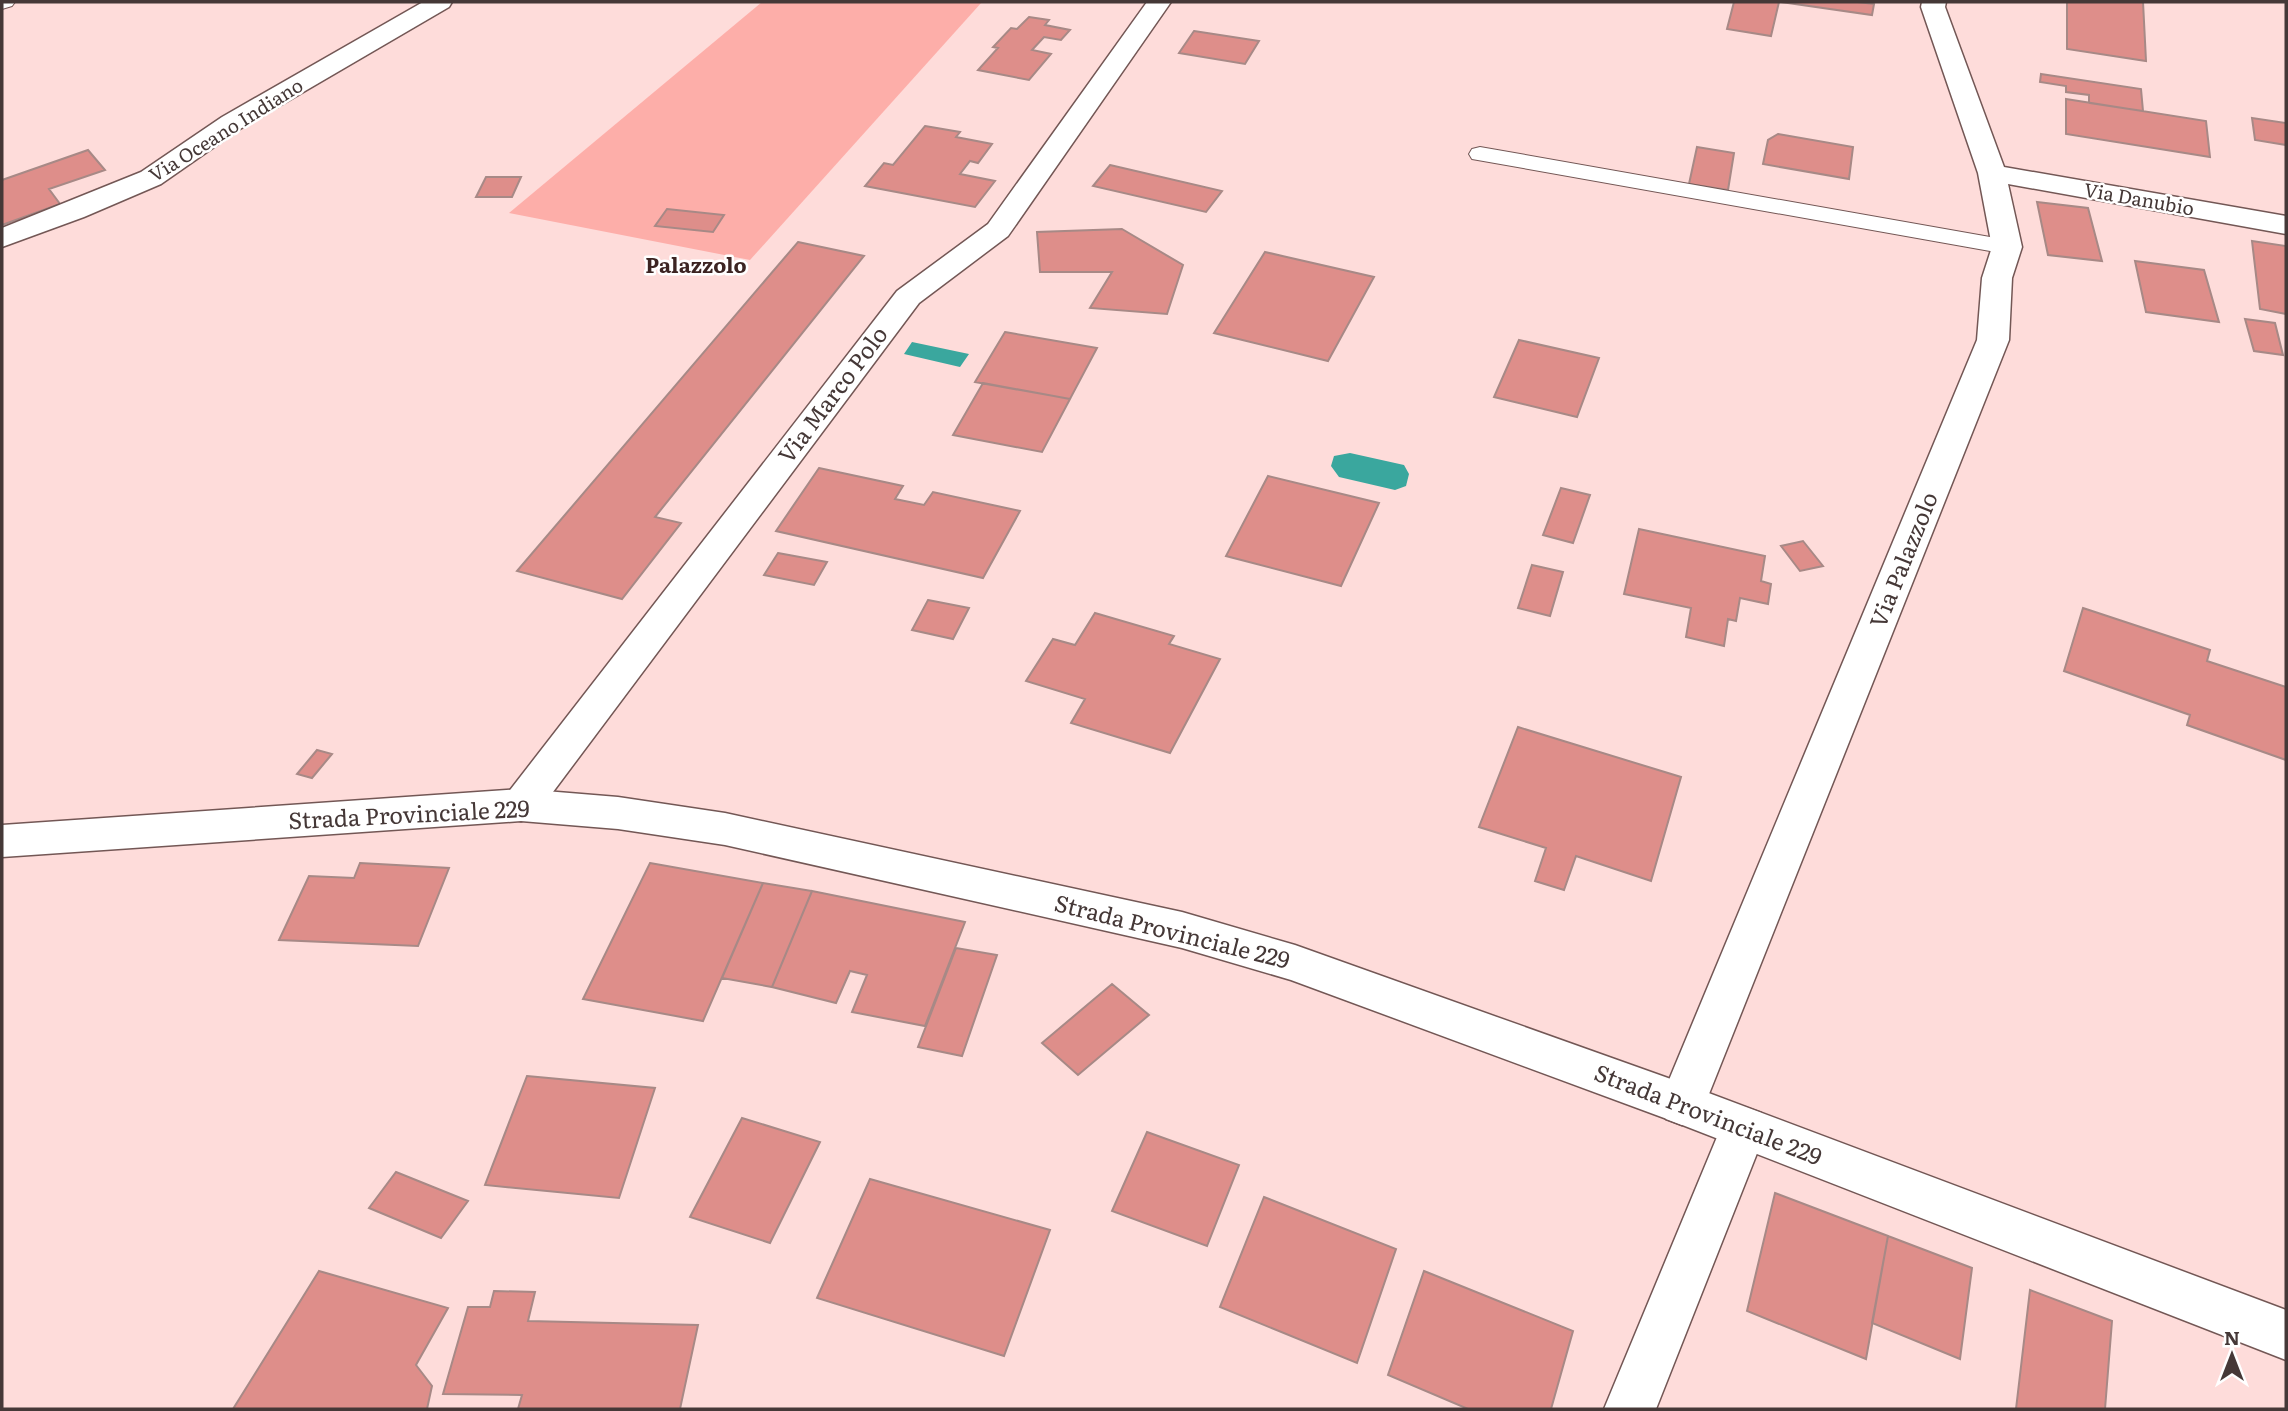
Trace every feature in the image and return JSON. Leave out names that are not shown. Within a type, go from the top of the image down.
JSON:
[{"type":"street","name":"Via Oceano Indiano","points":[[2,238],[151,178],[231,123],[440,2]]},
{"type":"street","name":"Via Marco Polo","points":[[521,805],[908,297],[998,230],[1159,2]]},
{"type":"street","name":"Via Palazzolo","points":[[1682,1104],[1993,340],[1997,278],[2007,247],[1992,173],[1933,7],[1934,2]]},
{"type":"street","name":"Via Danubio","points":[[1992,173],[2286,225]]},
{"type":"street","name":"Strada Provinciale 229","points":[[2,841],[521,805],[618,813],[725,829],[1182,930],[1295,962],[1682,1104],[2286,1335]]},
{"type":"street","points":[[1630,1409],[1744,1128]]},
{"type":"lane","points":[[1480,154],[2007,247]]},
{"type":"shaded area","points":[[762,2],[982,2],[750,260],[509,213]]},
{"type":"water","points":[[912,342],[969,354],[960,367],[904,354]]},
{"type":"water","points":[[1350,453],[1404,465],[1409,474],[1406,486],[1395,490],[1339,477],[1331,466],[1334,456]]},
{"type":"building","points":[[1734,2],[1779,2],[1771,36],[1727,29]]},
{"type":"building","points":[[1781,2],[1858,2],[1874,4],[1872,15]]},
{"type":"building","points":[[2067,2],[2143,2],[2146,61],[2067,49]]},
{"type":"building","points":[[1029,17],[1049,20],[1045,25],[1070,30],[1061,40],[1044,37],[1032,50],[1051,54],[1029,80],[978,70],[998,48],[993,47],[1011,28],[1017,29]]},
{"type":"building","points":[[1194,31],[1259,41],[1245,64],[1179,53]]},
{"type":"building","points":[[2041,74],[2141,89],[2143,111],[2089,103],[2089,95],[2066,92],[2066,86],[2040,82]]},
{"type":"building","points":[[2066,99],[2206,121],[2210,157],[2066,134]]},
{"type":"building","points":[[2252,118],[2286,123],[2286,145],[2255,140]]},
{"type":"building","points":[[925,126],[960,132],[956,137],[992,144],[978,163],[970,161],[960,174],[995,181],[975,207],[865,186],[884,163],[893,165]]},
{"type":"building","points":[[1778,134],[1853,147],[1849,179],[1763,164],[1768,140]]},
{"type":"building","points":[[1697,147],[1734,153],[1728,190],[1689,184]]},
{"type":"building","points":[[88,150],[105,170],[49,189],[60,204],[2,225],[2,180]]},
{"type":"building","points":[[1110,165],[1222,191],[1206,212],[1093,186]]},
{"type":"building","points":[[486,177],[521,177],[512,197],[476,197]]},
{"type":"building","points":[[2037,202],[2088,208],[2102,261],[2048,255]]},
{"type":"building","points":[[667,209],[724,215],[713,232],[655,226]]},
{"type":"building","points":[[1122,229],[1183,265],[1167,314],[1090,308],[1112,272],[1040,272],[1037,232]]},
{"type":"building","points":[[2252,241],[2286,246],[2286,314],[2260,309]]},
{"type":"building","points":[[798,242],[864,256],[655,517],[681,523],[622,599],[517,571]]},
{"type":"building","points":[[1265,252],[1374,277],[1328,361],[1214,333]]},
{"type":"building","points":[[2135,261],[2204,270],[2219,322],[2146,312]]},
{"type":"building","points":[[2245,319],[2275,323],[2283,355],[2254,351]]},
{"type":"building","points":[[1005,332],[1097,348],[1070,399],[975,382]]},
{"type":"building","points":[[1519,340],[1599,358],[1577,417],[1494,397]]},
{"type":"building","points":[[983,383],[1070,399],[1042,452],[953,435]]},
{"type":"building","points":[[819,468],[903,486],[895,499],[924,505],[933,492],[1020,511],[983,578],[776,531]]},
{"type":"building","points":[[1268,476],[1379,503],[1341,586],[1226,556]]},
{"type":"building","points":[[1561,488],[1590,495],[1573,543],[1543,535]]},
{"type":"building","points":[[1639,529],[1765,556],[1761,581],[1771,584],[1768,604],[1740,598],[1736,621],[1728,619],[1724,646],[1686,637],[1691,608],[1624,594]]},
{"type":"building","points":[[1803,541],[1823,566],[1800,571],[1781,546]]},
{"type":"building","points":[[778,553],[827,562],[814,585],[764,575]]},
{"type":"building","points":[[1532,565],[1563,572],[1550,616],[1518,608]]},
{"type":"building","points":[[928,600],[969,608],[953,639],[912,630]]},
{"type":"building","points":[[2083,608],[2210,650],[2207,661],[2286,687],[2286,760],[2187,725],[2190,715],[2064,671]]},
{"type":"building","points":[[1095,613],[1174,636],[1169,644],[1220,659],[1170,753],[1071,723],[1085,699],[1026,681],[1053,639],[1075,645]]},
{"type":"building","points":[[1518,727],[1681,777],[1651,881],[1576,856],[1564,890],[1535,881],[1546,848],[1479,827]]},
{"type":"building","points":[[317,750],[332,754],[312,778],[297,774]]},
{"type":"building","points":[[360,863],[449,868],[418,946],[279,940],[309,876],[354,878]]},
{"type":"building","points":[[650,863],[763,883],[703,1021],[583,999]]},
{"type":"building","points":[[763,883],[812,891],[772,987],[722,978]]},
{"type":"building","points":[[812,891],[965,922],[925,1026],[852,1012],[867,975],[850,971],[836,1003],[772,987]]},
{"type":"building","points":[[956,948],[997,955],[962,1056],[918,1047]]},
{"type":"building","points":[[1112,984],[1149,1015],[1078,1075],[1042,1043]]},
{"type":"building","points":[[527,1076],[655,1088],[619,1198],[485,1185]]},
{"type":"building","points":[[742,1118],[820,1142],[770,1243],[690,1217]]},
{"type":"building","points":[[1147,1132],[1239,1165],[1207,1246],[1112,1211]]},
{"type":"building","points":[[396,1172],[468,1201],[441,1238],[369,1208]]},
{"type":"building","points":[[870,1179],[1050,1230],[1004,1356],[817,1298]]},
{"type":"building","points":[[1775,1193],[1888,1236],[1866,1359],[1747,1311]]},
{"type":"building","points":[[1264,1197],[1396,1249],[1357,1363],[1220,1307]]},
{"type":"building","points":[[1888,1236],[1972,1268],[1960,1359],[1872,1323]]},
{"type":"building","points":[[319,1271],[448,1308],[416,1365],[432,1386],[427,1409],[233,1409]]},
{"type":"building","points":[[1424,1271],[1573,1331],[1551,1409],[1468,1409],[1388,1375]]},
{"type":"building","points":[[2030,1290],[2112,1321],[2105,1409],[2016,1409]]},
{"type":"building","points":[[494,1291],[535,1292],[528,1321],[698,1325],[680,1409],[518,1409],[522,1395],[443,1394],[468,1307],[490,1307]]},
{"type":"district","name":"Palazzolo","points":[[696,266]]}]
